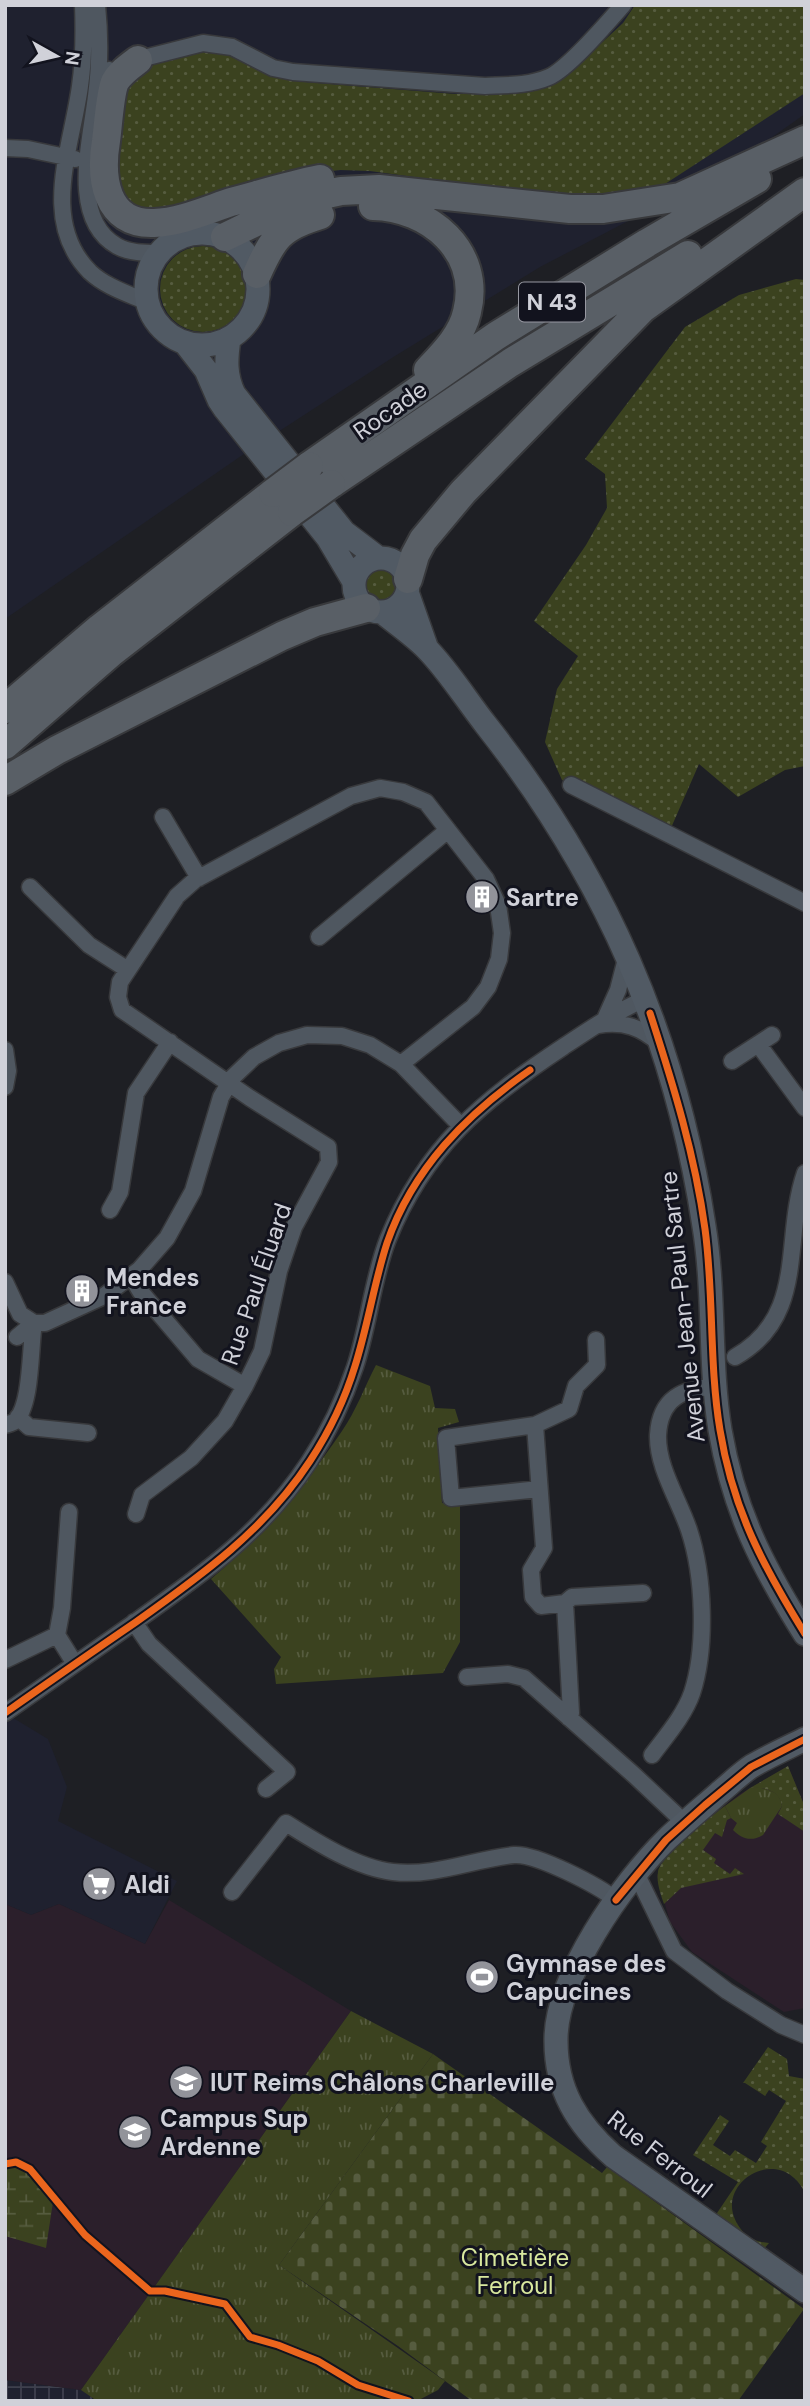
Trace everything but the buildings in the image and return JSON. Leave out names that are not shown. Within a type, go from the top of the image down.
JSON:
[{"type":"highway","points":[[138,60],[129,66],[115,83],[103,158],[105,186],[112,206],[132,219],[151,223],[172,220],[332,176],[385,179],[435,194]]},
{"type":"highway","points":[[225,237],[304,199],[341,191],[379,189],[570,209],[603,209],[680,197],[805,140]]},
{"type":"highway","name":"Rocade","points":[[5,709],[100,628],[282,502],[309,466],[496,336],[659,236],[805,153]]},
{"type":"highway","points":[[407,586],[415,555],[423,540],[463,492],[643,308],[805,190]]},
{"type":"highway","name":"N 43","points":[[5,746],[282,502],[331,484],[510,363],[675,263],[805,190]]},
{"type":"highway","points":[[257,274],[270,244],[284,230],[302,220],[345,207],[372,206],[393,206],[418,214],[448,236],[466,267],[470,295],[467,314],[456,339],[429,369],[309,466]]},
{"type":"highway","points":[[5,780],[57,750],[282,636],[339,614],[374,610]]},
{"type":"street","points":[[83,5],[84,49],[80,86],[62,180],[62,212],[70,242],[91,273],[106,283],[148,302]]},
{"type":"street","points":[[97,5],[97,93],[86,188],[90,208],[97,226],[118,247],[130,251],[159,253]]},
{"type":"street","points":[[97,93],[105,73],[117,64],[203,43],[232,47],[273,68],[293,72],[472,86],[516,85],[552,76],[594,37],[623,5]]},
{"type":"street","points":[[5,148],[66,156],[87,166]]},
{"type":"street","points":[[211,233],[225,237],[245,252],[257,274],[258,297],[251,318],[229,339],[207,345],[185,343],[172,337],[161,328],[148,302],[148,276],[159,253],[182,236],[211,233]]},
{"type":"street","points":[[185,343],[206,370],[225,409],[328,538],[353,580],[355,596],[374,610],[398,606],[407,586],[405,572],[393,560],[377,557],[344,532],[234,394],[226,365],[229,339]]},
{"type":"street","points":[[353,580],[361,565],[377,557]]},
{"type":"street","name":"Avenue Jean-Paul Sartre","points":[[407,586],[427,649]]},
{"type":"street","name":"Avenue Jean-Paul Sartre","points":[[374,610],[427,649],[546,807],[596,890],[627,955],[645,999],[690,1145],[705,1228],[715,1387],[729,1476],[747,1528],[769,1576],[805,1634]]},
{"type":"street","points":[[570,785],[805,903]]},
{"type":"street","points":[[230,1083],[122,1010],[118,997],[120,982],[177,896],[199,878],[351,796],[380,789],[403,792],[426,802],[486,880],[498,905],[502,933],[499,959],[488,987],[473,1007],[401,1064]]},
{"type":"street","points":[[163,817],[199,878]]},
{"type":"street","points":[[319,937],[448,830]]},
{"type":"street","points":[[30,887],[89,945],[128,970]]},
{"type":"street","points":[[600,1022],[618,990],[627,955]]},
{"type":"street","points":[[5,1713],[206,1573],[248,1537],[281,1502],[338,1412],[355,1367],[388,1240],[410,1194],[439,1150],[460,1125],[506,1086],[600,1022],[645,999]]},
{"type":"street","points":[[600,1022],[636,1027],[649,1034],[660,1045]]},
{"type":"street","points":[[5,1282],[20,1314],[34,1323],[46,1323],[104,1296],[131,1276],[167,1238],[193,1191],[221,1097],[254,1057],[279,1043],[307,1035],[342,1036],[370,1045],[401,1064],[460,1125]]},
{"type":"street","points":[[732,1061],[772,1035]]},
{"type":"street","points":[[110,1210],[120,1192],[136,1093],[170,1042]]},
{"type":"street","points":[[758,1044],[805,1108]]},
{"type":"street","points":[[5,1050],[8,1071],[5,1087]]},
{"type":"street","name":"Rue Paul Éluard","points":[[136,1514],[142,1494],[191,1458],[225,1421],[245,1386],[262,1351],[279,1270],[294,1227],[329,1162],[328,1147],[230,1083]]},
{"type":"street","points":[[735,1357],[768,1332],[784,1302],[797,1195],[805,1173]]},
{"type":"street","points":[[131,1276],[140,1291],[198,1359],[245,1386]]},
{"type":"street","points":[[17,1337],[34,1323]]},
{"type":"street","points":[[34,1323],[27,1391],[22,1411],[12,1421],[29,1427],[88,1433]]},
{"type":"street","points":[[539,1489],[451,1498],[446,1437],[535,1426],[569,1409],[576,1386],[597,1365],[596,1339]]},
{"type":"street","points":[[652,1755],[676,1723],[692,1693],[700,1650],[701,1606],[698,1564],[689,1530],[661,1457],[658,1434],[663,1412],[672,1399],[685,1390],[715,1387]]},
{"type":"street","points":[[535,1426],[544,1548],[531,1570],[533,1597],[541,1606],[565,1603],[572,1597],[643,1593]]},
{"type":"street","points":[[69,1512],[62,1608],[57,1635],[75,1664]]},
{"type":"street","points":[[565,1603],[571,1713],[569,1717]]},
{"type":"street","points":[[134,1622],[149,1644],[287,1772],[266,1789]]},
{"type":"street","points":[[5,1660],[57,1635]]},
{"type":"street","points":[[467,1676],[508,1674],[524,1678],[685,1823]]},
{"type":"street","name":"Rue Ferroul","points":[[805,1739],[751,1767],[685,1823],[666,1840],[616,1900],[564,1992],[556,2039],[559,2072],[571,2107],[590,2136],[612,2156],[805,2291]]},
{"type":"street","points":[[232,1892],[286,1823],[316,1842],[371,1867],[392,1872],[419,1873],[517,1855],[539,1860],[603,1889],[616,1900]]},
{"type":"street","points":[[637,1875],[674,1951],[727,1991],[781,2025],[805,2035]]},
{"type":"shaded area","points":[[5,5],[805,5],[805,114],[724,171],[540,267],[395,356],[241,456],[5,619]]},
{"type":"shaded area","points":[[5,1713],[48,1739],[67,1787],[58,1821],[177,1881],[145,1944],[59,1904],[31,1915],[5,1904]]},
{"type":"shaded area","points":[[788,1766],[805,1807],[805,2008],[784,2012],[692,1952],[670,1922],[657,1876],[663,1862],[708,1819],[740,1794]]},
{"type":"shaded area","name":"Campus Sup Ardenne","points":[[169,1900],[351,2011],[81,2390],[5,2380],[5,1904],[31,1915],[59,1904],[145,1944]]},
{"type":"shaded area","points":[[5,2380],[81,2390],[97,2401],[5,2401]]},
{"type":"green space","points":[[635,5],[805,5],[805,93],[648,195],[603,203],[370,171],[340,170],[309,174],[143,216],[115,195],[117,95],[150,65],[208,51],[223,53],[278,78],[305,82],[455,94],[527,91],[546,88],[566,76],[623,23]]},
{"type":"green space","points":[[195,246],[211,246],[234,258],[243,272],[246,289],[243,306],[234,320],[211,332],[195,332],[179,325],[167,313],[160,297],[160,281],[167,265],[179,253]]},
{"type":"green space","points":[[796,279],[805,280],[805,766],[785,770],[738,797],[699,764],[667,837],[562,780],[545,742],[557,689],[578,656],[534,621],[586,545],[607,508],[605,474],[585,459],[685,327],[739,295]]},
{"type":"green space","points":[[380,567],[392,573],[398,585],[392,597],[380,603],[368,597],[362,585],[368,573]]},
{"type":"green space","points":[[376,1365],[430,1386],[435,1408],[455,1409],[459,1422],[438,1428],[442,1503],[460,1504],[460,1642],[443,1673],[276,1684],[274,1669],[281,1657],[211,1579],[265,1528],[313,1471],[347,1423]]},
{"type":"green space","points":[[788,1766],[805,1807],[805,1832],[778,1814],[782,1806],[775,1793],[761,1788],[750,1788]]},
{"type":"green space","points":[[755,1787],[776,1794],[782,1806],[763,1835],[747,1839],[733,1830],[737,1823],[725,1806]]},
{"type":"green space","points":[[725,1806],[731,1818],[727,1820],[722,1837],[715,1833],[703,1850],[716,1859],[714,1863],[730,1874],[735,1868],[744,1874],[681,1888],[664,1904],[658,1880],[661,1865],[687,1837]]},
{"type":"green space","points":[[351,2011],[433,2054],[279,2265],[445,2381],[438,2390],[417,2401],[97,2401],[81,2390]]},
{"type":"green space","points":[[768,2047],[787,2059],[789,2076],[805,2079],[805,2193],[794,2178],[780,2170],[765,2169],[751,2174],[740,2184],[733,2197],[733,2212],[740,2228],[746,2234],[769,2243],[763,2250],[715,2216],[738,2182],[693,2155],[720,2115],[729,2121],[713,2145],[730,2156],[735,2150],[756,2163],[767,2146],[761,2142],[786,2101],[769,2090],[765,2096],[743,2083]]},
{"type":"green space","name":"Cimetière Ferroul","points":[[433,2054],[602,2173],[607,2167],[804,2309],[738,2401],[472,2401],[398,2346],[279,2265]]},
{"type":"green space","points":[[5,2166],[27,2173],[39,2183],[53,2202],[46,2248],[5,2236]]},
{"type":"cycle path","points":[[650,1013],[682,1120],[701,1201],[710,1279],[717,1405],[726,1459],[742,1512],[763,1561],[805,1634]]},
{"type":"cycle path","points":[[5,1713],[208,1569],[253,1530],[292,1486],[324,1439],[346,1391],[360,1351],[387,1243],[411,1191],[427,1167],[464,1124],[530,1070]]},
{"type":"cycle path","points":[[616,1900],[666,1840],[705,1805],[751,1767],[805,1739]]},
{"type":"cycle path","points":[[5,2164],[16,2162],[30,2169],[85,2235],[150,2291],[165,2291],[225,2304],[250,2337],[318,2361],[358,2385],[409,2401]]},
{"type":"place","name":"Sartre","points":[[482,897]]},
{"type":"place","name":"Mendes France","points":[[82,1291]]},
{"type":"place","name":"Aldi","points":[[99,1884]]},
{"type":"place","name":"Gymnase des Capucines","points":[[482,1977]]},
{"type":"place","name":"IUT Reims Châlons Charleville","points":[[186,2082]]},
{"type":"place","name":"Campus Sup Ardenne","points":[[135,2132]]}]
